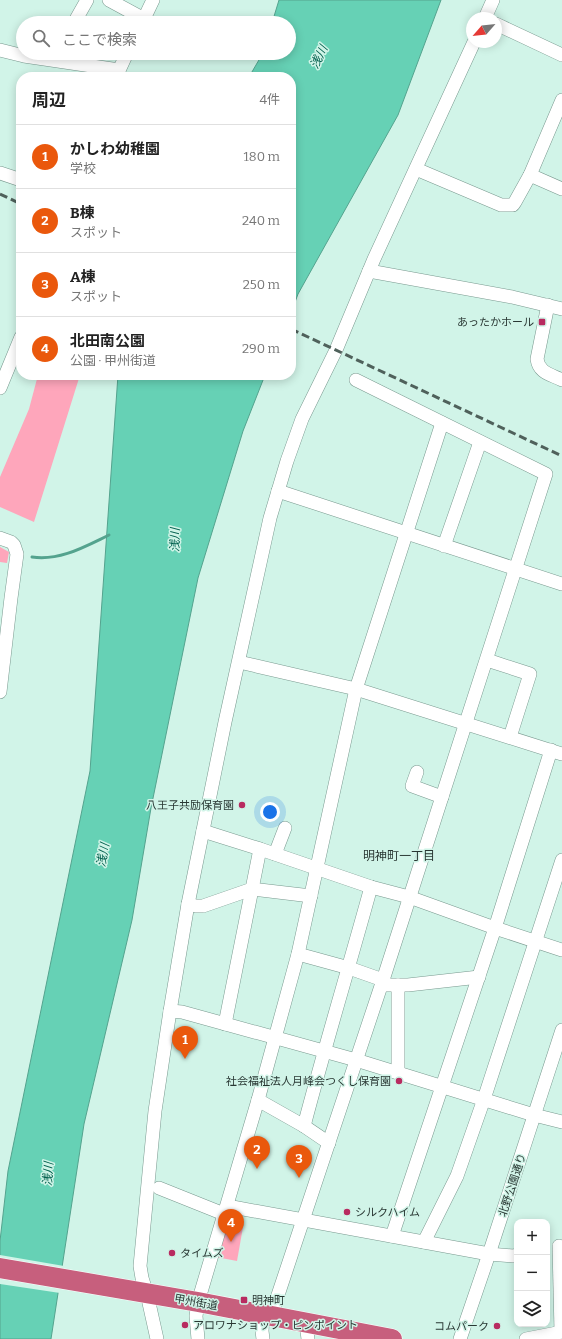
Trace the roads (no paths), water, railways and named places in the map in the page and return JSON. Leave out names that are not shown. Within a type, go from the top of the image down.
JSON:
[{"type":"highway","name":"甲州街道","points":[[0,1268],[268,1315],[307,1331],[392,1339]]},
{"type":"street","points":[[78,16],[88,0]]},
{"type":"street","points":[[109,0],[135,16]]},
{"type":"street","points":[[145,16],[153,0]]},
{"type":"street","points":[[488,12],[493,0]]},
{"type":"street","points":[[502,27],[562,55]]},
{"type":"street","points":[[156,1339],[140,1292],[142,1278],[140,1258],[154,1119],[188,904],[264,546],[278,491],[302,419],[339,344],[369,271],[471,48]]},
{"type":"street","points":[[0,50],[16,54]]},
{"type":"street","points":[[45,60],[108,72]]},
{"type":"street","points":[[119,72],[124,60]]},
{"type":"street","points":[[416,169],[505,206],[513,205],[530,175],[562,100]]},
{"type":"street","points":[[0,172],[16,178]]},
{"type":"street","points":[[530,175],[562,190]]},
{"type":"street","points":[[369,271],[512,297],[562,308]]},
{"type":"street","points":[[548,305],[537,358],[538,366],[544,371],[562,380]]},
{"type":"street","points":[[0,388],[16,349]]},
{"type":"street","points":[[263,1339],[262,1331],[268,1315],[275,1304],[329,1143],[487,660],[546,474],[356,380]]},
{"type":"street","points":[[198,1339],[196,1316],[198,1302],[258,1100],[298,954],[356,689],[442,423]]},
{"type":"street","points":[[444,546],[480,442]]},
{"type":"street","points":[[278,491],[562,584]]},
{"type":"street","points":[[0,538],[11,542],[14,545],[17,554],[10,598],[0,692]]},
{"type":"street","points":[[487,660],[530,674],[510,737]]},
{"type":"street","points":[[239,662],[356,689],[557,752],[495,928],[392,1236]]},
{"type":"street","points":[[417,772],[412,786],[442,797]]},
{"type":"street","points":[[275,854],[285,828]]},
{"type":"street","points":[[203,831],[371,887],[409,897],[562,950]]},
{"type":"street","points":[[225,1024],[260,849]]},
{"type":"street","points":[[424,1242],[457,1176],[484,1099],[562,860]]},
{"type":"street","points":[[304,1126],[323,1051],[349,968],[371,887]]},
{"type":"street","points":[[188,904],[203,906],[252,889],[311,896]]},
{"type":"street","points":[[298,954],[349,968],[382,982],[398,985],[479,977]]},
{"type":"street","points":[[398,985],[398,1073]]},
{"type":"street","points":[[170,1011],[182,1012],[356,1060],[562,1122]]},
{"type":"street","name":"北野公園通り","points":[[460,1339],[490,1254],[561,1033]]},
{"type":"street","points":[[258,1100],[304,1126],[329,1143]]},
{"type":"street","points":[[159,1188],[225,1210],[303,1220],[490,1254],[514,1256]]},
{"type":"street","points":[[526,1339],[561,1332],[556,1246]]},
{"type":"water","name":"浅川","points":[[279,0],[441,0],[398,115],[296,299],[296,72],[252,72],[259,60],[296,60],[296,16],[274,16]]},
{"type":"water","name":"浅川","points":[[118,380],[263,380],[243,431],[198,578],[151,808],[132,920],[84,1124],[51,1339],[0,1339],[0,1241],[8,1171],[90,771]]},
{"type":"waterway","points":[[32,557],[42,558],[62,555],[109,535]]},
{"type":"railway","points":[[0,194],[16,202]]},
{"type":"railway","points":[[296,331],[562,456]]},
{"type":"place","name":"あったかホール","points":[[542,322]]},
{"type":"place","name":"八王子共励保育園","points":[[242,805]]},
{"type":"place","name":"かしわ幼稚園","points":[[185,1059]]},
{"type":"place","name":"社会福祉法人月峰会つくし保育園","points":[[399,1081]]},
{"type":"place","name":"B棟","points":[[257,1169]]},
{"type":"place","name":"A棟","points":[[299,1178]]},
{"type":"place","name":"シルクハイム","points":[[347,1212]]},
{"type":"place","name":"北田南公園","points":[[231,1242]]},
{"type":"place","name":"タイムズ","points":[[172,1253]]},
{"type":"place","name":"明神町","points":[[244,1300]]},
{"type":"place","name":"アロワナショップ・ピンポイント","points":[[185,1325]]},
{"type":"place","name":"コムパーク","points":[[497,1326]]},
{"type":"district","name":"明神町一丁目","points":[[399,856]]}]
